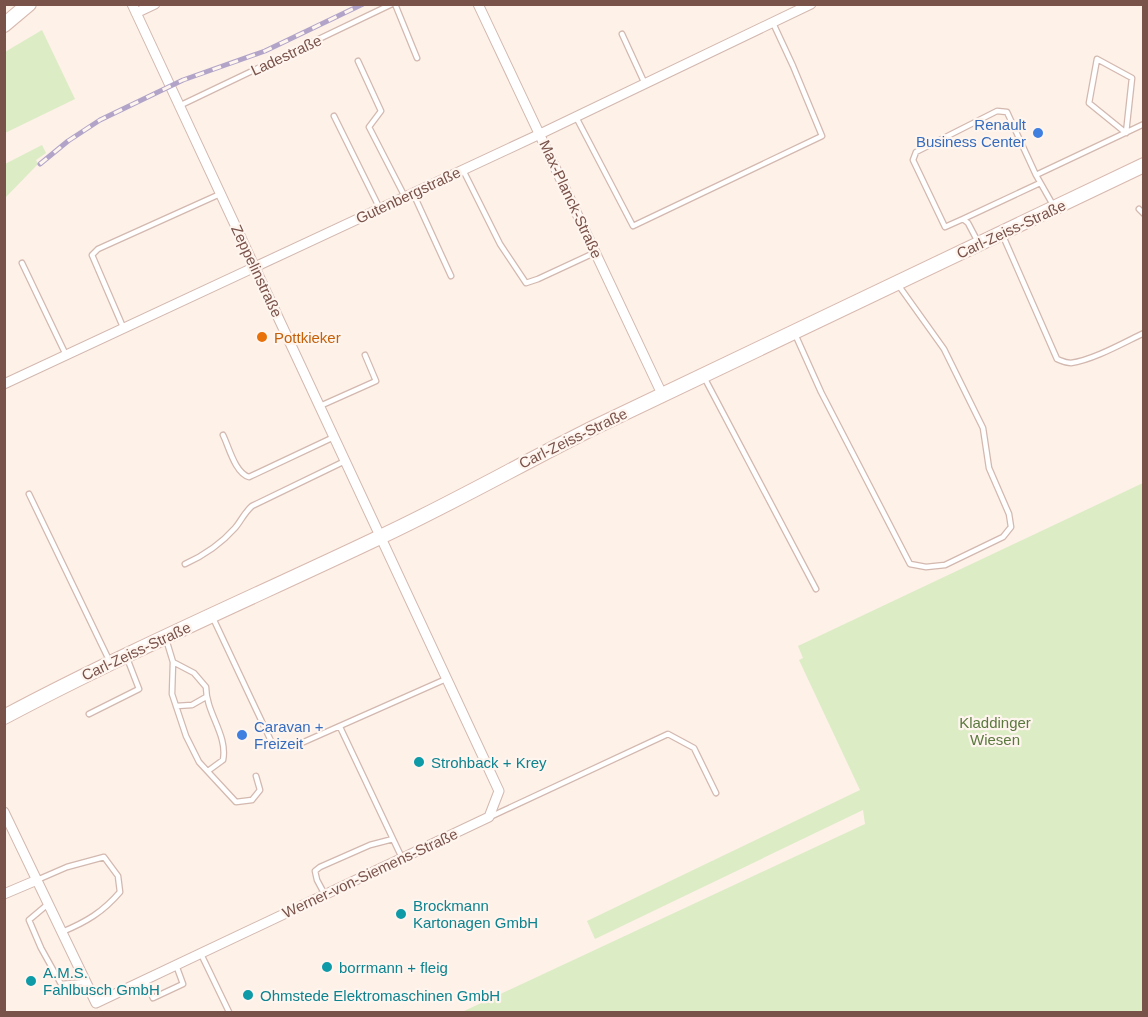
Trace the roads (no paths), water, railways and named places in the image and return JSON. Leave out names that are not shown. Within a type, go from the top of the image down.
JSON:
[{"type":"main road","points":[[4,26],[29,4]]},
{"type":"main road","name":"Carl-Zeiss-Straße","points":[[4,717],[165,636],[433,511],[521,464],[662,394],[1143,165]]},
{"type":"street","points":[[134,9],[155,4]]},
{"type":"street","name":"Max-Planck-Straße","points":[[478,4],[662,394]]},
{"type":"street","name":"Gutenbergstraße","points":[[4,384],[540,134],[811,4]]},
{"type":"street","name":"Zeppelinstraße","points":[[134,9],[380,537]]},
{"type":"street","points":[[380,537],[500,791],[489,817]]},
{"type":"street","name":"Werner-von-Siemens-Straße","points":[[4,812],[96,1003],[489,817]]},
{"type":"street","points":[[4,894],[36,880]]},
{"type":"lane","points":[[394,4],[417,58]]},
{"type":"lane","name":"Ladestraße","points":[[179,106],[394,4]]},
{"type":"lane","points":[[576,117],[633,226],[822,136],[773,23]]},
{"type":"lane","points":[[622,34],[645,84]]},
{"type":"lane","points":[[1097,59],[1132,78],[1126,133],[1089,104],[1097,59]]},
{"type":"lane","points":[[358,61],[381,111],[369,127],[409,195],[451,276]]},
{"type":"lane","points":[[1040,183],[945,227],[913,160],[916,152],[997,111],[1006,112],[1054,208]]},
{"type":"lane","points":[[334,116],[380,208]]},
{"type":"lane","points":[[1036,175],[1143,124]]},
{"type":"lane","points":[[463,170],[500,244],[526,283],[595,252]]},
{"type":"lane","points":[[124,328],[92,255],[98,249],[220,194]]},
{"type":"lane","points":[[1139,209],[1143,214]]},
{"type":"lane","points":[[963,219],[979,244]]},
{"type":"lane","points":[[1002,233],[1057,359],[1072,363],[1091,357],[1143,333]]},
{"type":"lane","points":[[22,263],[66,355]]},
{"type":"lane","points":[[794,332],[842,433],[910,564],[926,567],[945,565],[965,556],[1003,537],[1011,528],[1009,514],[989,468],[983,428],[944,349],[897,283]]},
{"type":"lane","points":[[320,406],[376,381],[365,355]]},
{"type":"lane","points":[[703,375],[816,590]]},
{"type":"lane","points":[[223,435],[240,471],[244,476],[249,477],[334,437]]},
{"type":"lane","points":[[185,564],[214,548],[237,526],[248,509],[257,503],[345,461]]},
{"type":"lane","points":[[29,494],[111,662]]},
{"type":"lane","points":[[212,615],[271,741],[278,747],[297,745],[447,679]]},
{"type":"lane","points":[[165,636],[173,662],[171,680],[176,706],[186,736],[199,762],[236,802],[252,800],[260,790],[256,776]]},
{"type":"lane","points":[[89,714],[139,689],[126,655]]},
{"type":"lane","points":[[173,662],[194,673],[206,687],[211,716],[225,748],[223,760],[208,771]]},
{"type":"lane","points":[[176,706],[192,705],[206,697]]},
{"type":"lane","points":[[340,727],[402,858]]},
{"type":"lane","points":[[489,817],[668,734],[694,748],[716,793]]},
{"type":"lane","points":[[325,895],[315,872],[320,867],[370,845],[393,839]]},
{"type":"lane","points":[[36,880],[67,867],[104,857],[118,876],[120,892],[106,908],[62,932]]},
{"type":"lane","points":[[48,904],[29,921],[41,948],[61,984],[86,982]]},
{"type":"lane","points":[[201,954],[229,1012]]},
{"type":"lane","points":[[145,980],[153,998],[183,984],[176,965]]},
{"type":"railway","points":[[40,164],[68,141],[100,120],[183,80],[265,51],[363,4]]},
{"type":"place","name":"Renault Business Center","points":[[1038,133]]},
{"type":"place","name":"Pottkieker","points":[[262,337]]},
{"type":"place","name":"Caravan + Freizeit","points":[[242,735]]},
{"type":"place","name":"Strohback + Krey","points":[[419,762]]},
{"type":"place","name":"Brockmann Kartonagen GmbH","points":[[401,914]]},
{"type":"place","name":"borrmann + fleig","points":[[327,967]]},
{"type":"place","name":"A.M.S. Fahlbusch GmbH","points":[[31,981]]},
{"type":"place","name":"Ohmstede Elektromaschinen GmbH","points":[[248,995]]},
{"type":"park label","name":"Kladdinger Wiesen","points":[[995,730]]}]
